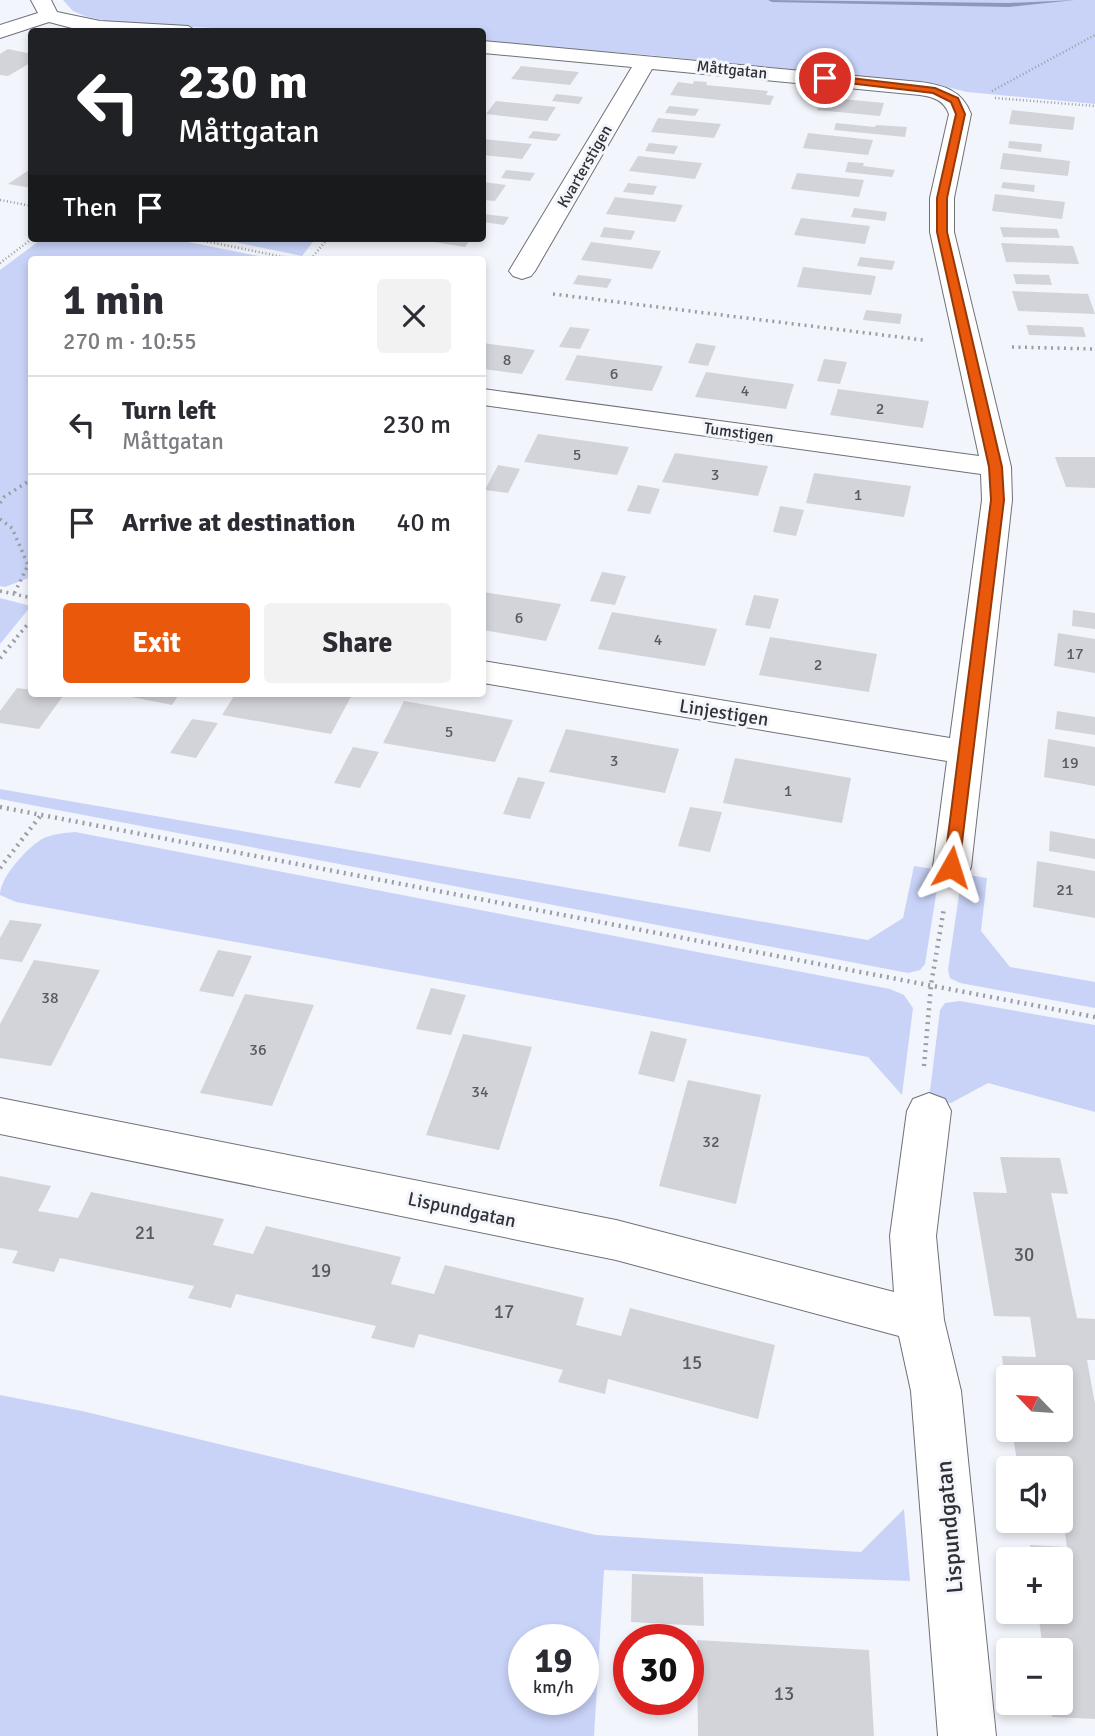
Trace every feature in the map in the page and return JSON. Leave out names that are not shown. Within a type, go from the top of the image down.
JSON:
[{"type":"street","points":[[0,32],[45,8],[89,26],[122,28]]},
{"type":"street","name":"Måttgatan","points":[[486,47],[902,86],[935,91],[955,100],[960,114],[941,213],[942,232],[996,467],[998,500],[951,867]]},
{"type":"street","name":"Kvarterstigen","points":[[522,271],[646,61]]},
{"type":"street","name":"Tumstigen","points":[[486,397],[996,467]]},
{"type":"street","name":"Linjestigen","points":[[486,672],[964,752]]},
{"type":"street","name":"Lispundgatan","points":[[929,1111],[913,1236],[920,1320],[936,1391],[967,1736]]},
{"type":"street","name":"Lispundgatan","points":[[0,1116],[616,1240],[920,1320]]},
{"type":"path","points":[[1095,35],[1004,82],[982,97],[1095,106]]},
{"type":"path","points":[[0,200],[28,205]]},
{"type":"path","points":[[0,263],[28,242]]},
{"type":"path","points":[[210,242],[278,256]]},
{"type":"path","points":[[314,256],[325,242]]},
{"type":"path","points":[[553,293],[968,346],[1095,349]]},
{"type":"path","points":[[0,503],[4,497],[28,482]]},
{"type":"path","points":[[0,519],[12,527],[28,565],[14,594]]},
{"type":"path","points":[[0,591],[28,597]]},
{"type":"path","points":[[0,659],[28,625]]},
{"type":"path","points":[[0,807],[1095,1017]]},
{"type":"path","points":[[0,868],[41,815]]},
{"type":"path","points":[[929,1111],[922,1091],[931,985],[951,867]]},
{"type":"shaded area","points":[[63,0],[1095,0],[1095,104],[967,92],[934,84],[649,55],[486,42],[486,28],[212,28],[117,23],[87,17],[73,11]]},
{"type":"shaded area","points":[[38,242],[188,242],[259,256],[28,256],[28,578],[5,587],[0,586],[0,270]]},
{"type":"shaded area","points":[[235,242],[313,242],[302,256]]},
{"type":"shaded area","points":[[0,598],[28,605],[28,610],[0,644]]},
{"type":"shaded area","points":[[0,789],[868,940],[903,918],[914,866],[940,870],[925,964],[920,970],[908,973],[0,799]]},
{"type":"shaded area","points":[[75,832],[890,989],[904,995],[913,1008],[902,1095],[868,1057],[16,902],[0,895],[9,872],[36,843],[50,836]]},
{"type":"shaded area","points":[[962,874],[987,878],[981,931],[1010,967],[1095,982],[1095,1008],[960,983],[950,978],[948,970]]},
{"type":"shaded area","points":[[960,1001],[1095,1025],[1095,1112],[988,1083],[951,1103],[929,1099],[940,1010],[945,1003]]},
{"type":"shaded area","points":[[0,1395],[82,1411],[596,1535],[861,1552],[904,1509],[910,1581],[604,1570],[599,1653],[599,1624],[508,1624],[508,1715],[595,1715],[594,1736],[0,1736]]},
{"type":"building","points":[[8,49],[28,52],[28,64],[8,76],[0,75],[0,54]]},
{"type":"building","points":[[521,66],[579,72],[570,85],[511,79]]},
{"type":"building","points":[[694,81],[707,82],[706,85],[768,91],[766,95],[774,96],[770,105],[670,95],[678,82],[693,84]]},
{"type":"building","points":[[556,94],[583,97],[579,104],[552,101]]},
{"type":"building","points":[[822,97],[884,103],[880,116],[817,110]]},
{"type":"building","points":[[496,101],[556,107],[547,121],[486,114]]},
{"type":"building","points":[[669,106],[699,109],[695,116],[665,113]]},
{"type":"building","points":[[1012,110],[1075,117],[1073,130],[1009,124]]},
{"type":"building","points":[[658,118],[721,124],[714,138],[651,132]]},
{"type":"building","points":[[836,123],[907,127],[905,137],[834,130]]},
{"type":"building","points":[[533,131],[561,134],[556,141],[528,138]]},
{"type":"building","points":[[808,133],[873,140],[868,155],[803,148]]},
{"type":"building","points":[[486,139],[532,144],[522,159],[486,155]]},
{"type":"building","points":[[1009,141],[1042,144],[1041,152],[1008,148]]},
{"type":"building","points":[[649,143],[678,146],[674,154],[645,151]]},
{"type":"building","points":[[1003,153],[1070,161],[1068,176],[1000,169]]},
{"type":"building","points":[[638,156],[702,163],[695,179],[629,171]]},
{"type":"building","points":[[848,162],[895,170],[892,177],[845,172]]},
{"type":"building","points":[[506,170],[535,173],[530,181],[501,178]]},
{"type":"building","points":[[28,171],[28,187],[8,184]]},
{"type":"building","points":[[797,173],[864,180],[859,197],[791,189]]},
{"type":"building","points":[[486,182],[506,185],[495,201],[486,200]]},
{"type":"building","points":[[1003,182],[1035,185],[1034,192],[1001,188]]},
{"type":"building","points":[[628,183],[657,186],[653,195],[623,192]]},
{"type":"building","points":[[995,194],[1065,202],[1062,219],[992,211]]},
{"type":"building","points":[[615,197],[683,205],[675,222],[606,214]]},
{"type":"building","points":[[854,208],[887,212],[885,221],[851,217]]},
{"type":"building","points":[[486,214],[509,217],[504,225],[486,222]]},
{"type":"building","points":[[801,218],[870,226],[865,244],[794,235]]},
{"type":"building","points":[[604,227],[635,231],[631,240],[600,237]]},
{"type":"building","points":[[1000,227],[1057,229],[1060,238],[1003,237]]},
{"type":"building","points":[[434,242],[468,242],[465,247]]},
{"type":"building","points":[[591,242],[661,251],[652,269],[581,260]]},
{"type":"building","points":[[1001,243],[1073,246],[1079,264],[1006,262]]},
{"type":"building","points":[[860,257],[895,261],[892,270],[857,266]]},
{"type":"building","points":[[803,267],[876,276],[871,295],[797,287]]},
{"type":"building","points":[[1013,274],[1049,275],[1052,285],[1016,284]]},
{"type":"building","points":[[578,275],[612,279],[607,288],[573,284]]},
{"type":"building","points":[[1012,291],[1088,294],[1095,314],[1018,311]]},
{"type":"building","points":[[866,310],[902,314],[900,324],[863,320]]},
{"type":"building","points":[[1026,325],[1083,327],[1086,337],[1029,335]]},
{"type":"building","points":[[570,327],[590,329],[580,349],[559,347]]},
{"type":"building","points":[[486,343],[535,350],[522,374],[486,369]]},
{"type":"building","points":[[696,343],[716,346],[708,366],[688,363]]},
{"type":"building","points":[[577,355],[663,366],[652,391],[565,380]]},
{"type":"building","points":[[824,359],[847,362],[840,384],[817,381]]},
{"type":"building","points":[[706,372],[794,384],[786,409],[695,397]]},
{"type":"building","points":[[838,389],[929,401],[923,428],[830,415]]},
{"type":"building","points":[[538,434],[629,447],[617,475],[524,462]]},
{"type":"building","points":[[675,453],[768,466],[758,496],[662,482]]},
{"type":"building","points":[[1055,457],[1095,457],[1095,488],[1066,487]]},
{"type":"building","points":[[498,465],[520,469],[508,493],[486,488]]},
{"type":"building","points":[[814,473],[911,486],[904,517],[806,503]]},
{"type":"building","points":[[638,485],[660,489],[650,514],[627,511]]},
{"type":"building","points":[[780,506],[804,510],[796,536],[773,532]]},
{"type":"building","points":[[602,572],[626,576],[615,605],[590,601]]},
{"type":"building","points":[[486,592],[561,604],[546,641],[486,631]]},
{"type":"building","points":[[754,595],[779,599],[770,629],[745,625]]},
{"type":"building","points":[[1073,610],[1095,613],[1095,629],[1072,626]]},
{"type":"building","points":[[612,612],[717,629],[705,666],[598,649]]},
{"type":"building","points":[[1058,633],[1095,639],[1095,673],[1054,666]]},
{"type":"building","points":[[770,637],[877,654],[869,692],[759,675]]},
{"type":"building","points":[[17,688],[28,689],[28,697],[62,697],[39,729],[0,723],[0,711]]},
{"type":"building","points":[[131,697],[177,697],[172,705]]},
{"type":"building","points":[[233,697],[351,697],[331,734],[222,715]]},
{"type":"building","points":[[404,701],[513,720],[495,762],[383,743]]},
{"type":"building","points":[[1057,711],[1095,717],[1095,735],[1055,729]]},
{"type":"building","points":[[192,719],[218,723],[196,758],[170,753]]},
{"type":"building","points":[[566,729],[679,749],[665,793],[549,772]]},
{"type":"building","points":[[1048,739],[1095,747],[1095,786],[1044,777]]},
{"type":"building","points":[[353,747],[379,752],[360,788],[334,783]]},
{"type":"building","points":[[735,758],[851,778],[842,823],[723,803]]},
{"type":"building","points":[[518,777],[545,782],[530,819],[503,814]]},
{"type":"building","points":[[690,807],[722,812],[710,852],[678,846]]},
{"type":"building","points":[[1050,831],[1095,839],[1095,859],[1049,851]]},
{"type":"building","points":[[1037,861],[1095,871],[1095,918],[1033,907]]},
{"type":"building","points":[[10,920],[42,924],[22,962],[0,959],[0,938]]},
{"type":"building","points":[[218,950],[252,956],[233,997],[199,991]]},
{"type":"building","points":[[34,960],[100,970],[51,1066],[0,1058],[0,1024]]},
{"type":"building","points":[[431,988],[466,995],[451,1035],[416,1029]]},
{"type":"building","points":[[245,994],[314,1005],[272,1106],[200,1093]]},
{"type":"building","points":[[651,1031],[687,1039],[674,1082],[638,1074]]},
{"type":"building","points":[[463,1034],[532,1047],[499,1150],[426,1135]]},
{"type":"building","points":[[688,1080],[761,1095],[736,1204],[659,1186]]},
{"type":"building","points":[[1000,1157],[1060,1158],[1068,1194],[1051,1193],[1077,1318],[1095,1319],[1095,1360],[1087,1360],[1095,1404],[1095,1719],[1052,1717],[1073,1715],[1073,1638],[1041,1638],[1040,1624],[1073,1624],[1073,1547],[1067,1547],[1065,1533],[1073,1533],[1073,1456],[1016,1456],[1014,1442],[1073,1442],[1073,1365],[1003,1365],[1002,1356],[1036,1357],[1030,1317],[994,1316],[973,1192],[1007,1193]]},
{"type":"building","points":[[0,1176],[51,1186],[38,1211],[78,1218],[91,1192],[224,1219],[213,1245],[253,1254],[266,1226],[401,1257],[391,1284],[434,1294],[445,1265],[584,1298],[576,1325],[621,1336],[630,1308],[775,1345],[758,1419],[608,1379],[605,1394],[558,1382],[563,1370],[419,1334],[414,1348],[371,1338],[376,1326],[236,1294],[231,1308],[188,1298],[194,1286],[60,1258],[54,1272],[12,1263],[18,1251],[0,1248]]},
{"type":"building","points":[[1030,1545],[1067,1547],[1030,1547]]},
{"type":"building","points":[[632,1574],[703,1577],[704,1624],[631,1622]]},
{"type":"building","points":[[704,1640],[869,1650],[874,1736],[698,1736],[698,1715],[704,1715]]},
{"type":"waterway","points":[[772,0],[1009,5],[1071,0]]},
{"type":"route","points":[[825,78],[935,91],[955,100],[960,114],[942,198],[942,232],[996,467],[998,500],[951,867]]}]
